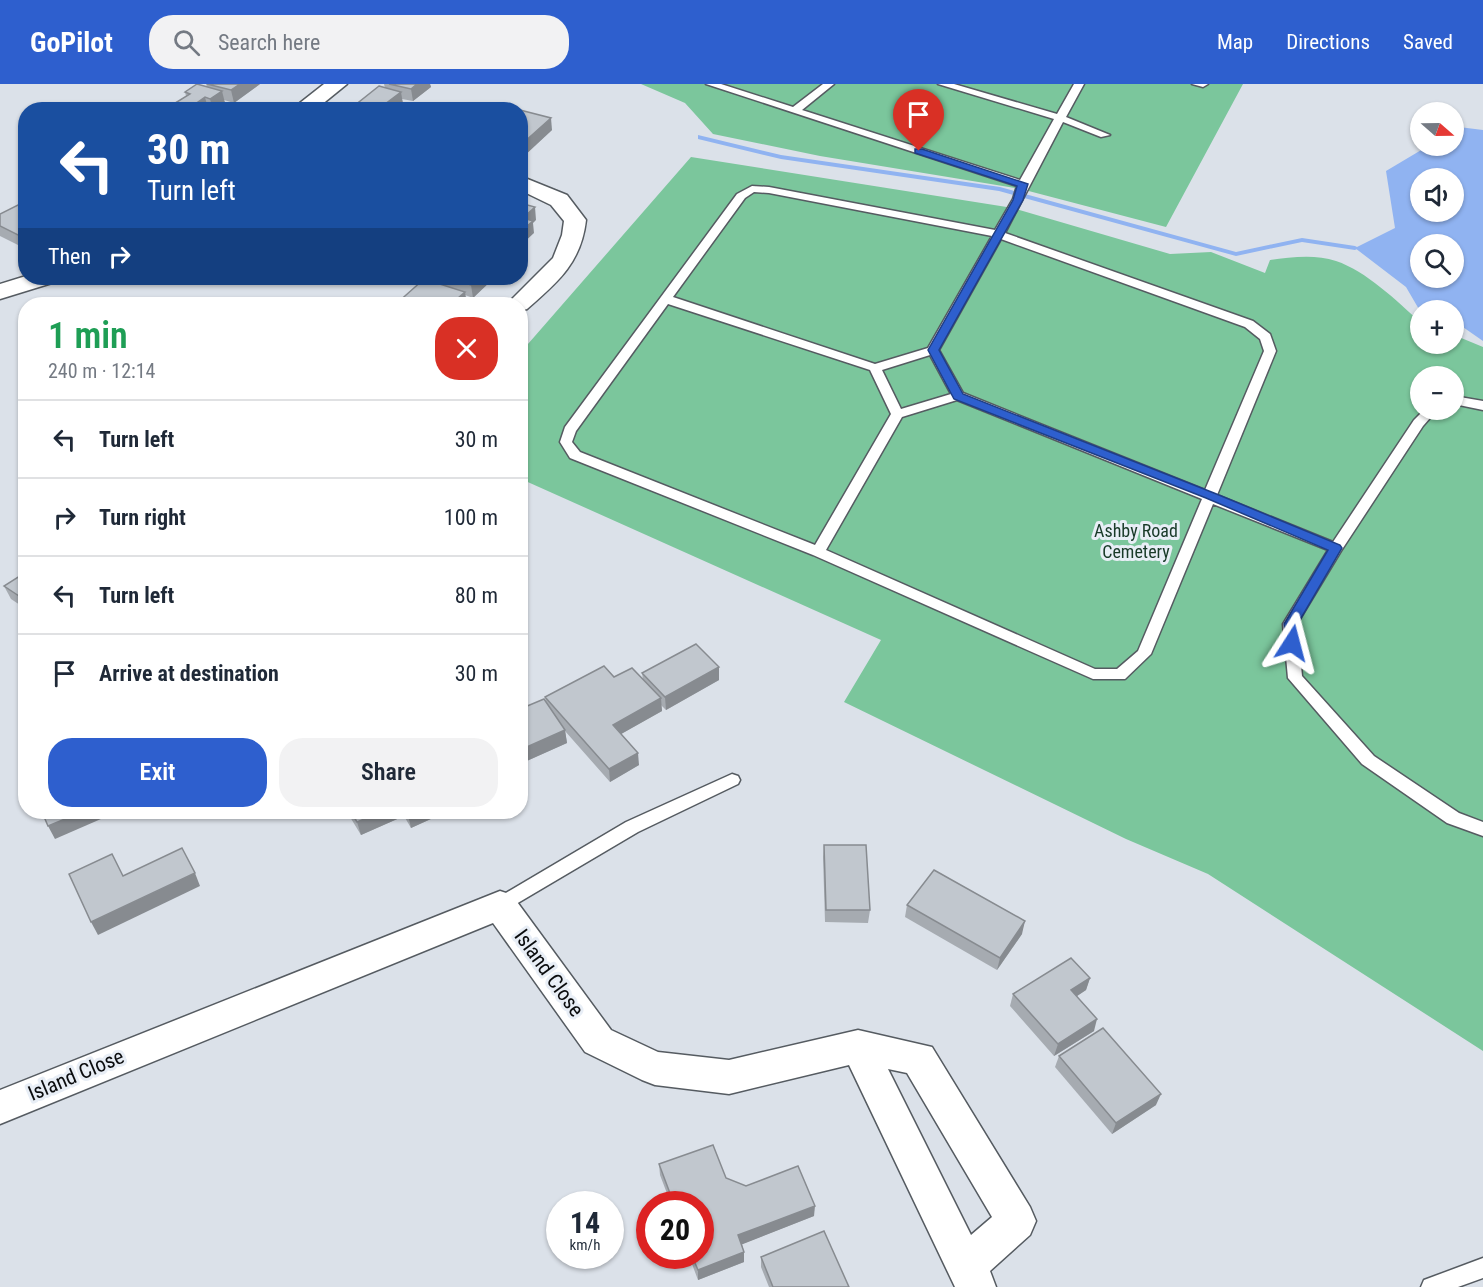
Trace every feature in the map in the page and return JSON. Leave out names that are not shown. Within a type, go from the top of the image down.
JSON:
[{"type":"street","points":[[312,102],[336,84]]},
{"type":"street","points":[[527,297],[554,272],[568,254],[574,237],[575,219],[558,200],[528,187]]},
{"type":"street","points":[[0,292],[22,285]]},
{"type":"street","name":"Island Close","points":[[0,1107],[500,905],[598,1041],[655,1068],[729,1077],[858,1046]]},
{"type":"street","points":[[858,1046],[919,1059],[1016,1221],[971,1276],[858,1046]]},
{"type":"lane","points":[[711,84],[1023,184]]},
{"type":"lane","points":[[794,111],[829,84]]},
{"type":"lane","points":[[943,84],[1060,118],[1105,135]]},
{"type":"lane","points":[[666,299],[875,368],[933,350],[1018,200],[1023,184],[1079,84]]},
{"type":"lane","points":[[1197,84],[1203,84]]},
{"type":"lane","points":[[752,189],[769,190],[998,234],[1249,324],[1266,337],[1270,351],[1144,654],[1120,675],[1093,674],[818,552],[575,455],[566,442],[570,430],[741,196],[752,189]]},
{"type":"lane","points":[[933,350],[958,396]]},
{"type":"lane","points":[[875,368],[897,414]]},
{"type":"lane","points":[[818,552],[897,414],[958,396],[1336,548]]},
{"type":"lane","points":[[1464,402],[1483,406]]},
{"type":"lane","points":[[1421,420],[1336,548],[1290,624],[1295,678],[1368,760],[1453,818],[1483,829]]},
{"type":"lane","points":[[500,905],[632,827],[732,780]]},
{"type":"lane","points":[[1431,1287],[1483,1268]]},
{"type":"green space","points":[[641,84],[1243,84],[1166,227],[1021,189],[820,156],[713,134],[685,103]]},
{"type":"green space","name":"Ashby Road Cemetery","points":[[691,157],[1013,208],[1170,254],[1211,252],[1265,273],[1270,260],[1320,257],[1336,261],[1359,272],[1410,313],[1410,354],[1464,354],[1464,339],[1483,347],[1483,1051],[1208,874],[1126,839],[844,702],[881,640],[528,482],[528,344]]},
{"type":"water","points":[[1464,128],[1483,130],[1483,341],[1464,328],[1464,300],[1414,300],[1406,287],[1355,248],[1395,228],[1386,171],[1411,156],[1464,156]]},
{"type":"building","points":[[197,84],[222,91],[210,99],[205,97],[198,102],[177,102],[190,94],[185,92]]},
{"type":"building","points":[[207,84],[240,84],[231,90]]},
{"type":"building","points":[[389,84],[417,84],[411,89]]},
{"type":"building","points":[[379,86],[401,92],[388,102],[359,102]]},
{"type":"building","points":[[528,112],[551,118],[528,139]]},
{"type":"building","points":[[18,205],[18,235],[0,226],[0,214]]},
{"type":"building","points":[[528,205],[535,207],[528,213]]},
{"type":"building","points":[[417,285],[443,285],[465,292],[459,297],[404,297]]},
{"type":"building","points":[[18,577],[18,595],[4,586]]},
{"type":"building","points":[[696,644],[719,667],[665,697],[642,673]]},
{"type":"building","points":[[604,666],[614,677],[632,668],[661,698],[613,725],[638,753],[609,769],[545,697]]},
{"type":"building","points":[[544,699],[565,730],[528,746],[528,706]]},
{"type":"building","points":[[45,819],[65,819],[48,826]]},
{"type":"building","points":[[824,845],[866,845],[870,910],[826,910]]},
{"type":"building","points":[[182,848],[195,873],[91,922],[69,874],[112,854],[123,876]]},
{"type":"building","points":[[934,870],[1025,921],[1000,958],[907,905]]},
{"type":"building","points":[[1071,958],[1090,978],[1071,990],[1097,1019],[1058,1044],[1013,994]]},
{"type":"building","points":[[1103,1028],[1161,1094],[1116,1123],[1059,1056]]},
{"type":"building","points":[[713,1145],[726,1178],[746,1186],[798,1166],[815,1206],[738,1235],[744,1252],[714,1264],[714,1191],[669,1191],[659,1164]]},
{"type":"building","points":[[824,1231],[849,1287],[773,1287],[761,1257]]},
{"type":"waterway","points":[[701,137],[781,157],[1000,189],[1236,254],[1302,240],[1355,248]]},
{"type":"route","points":[[919,151],[1023,184],[1018,200],[933,350],[958,396],[1336,548],[1290,624],[1292,643]]}]
